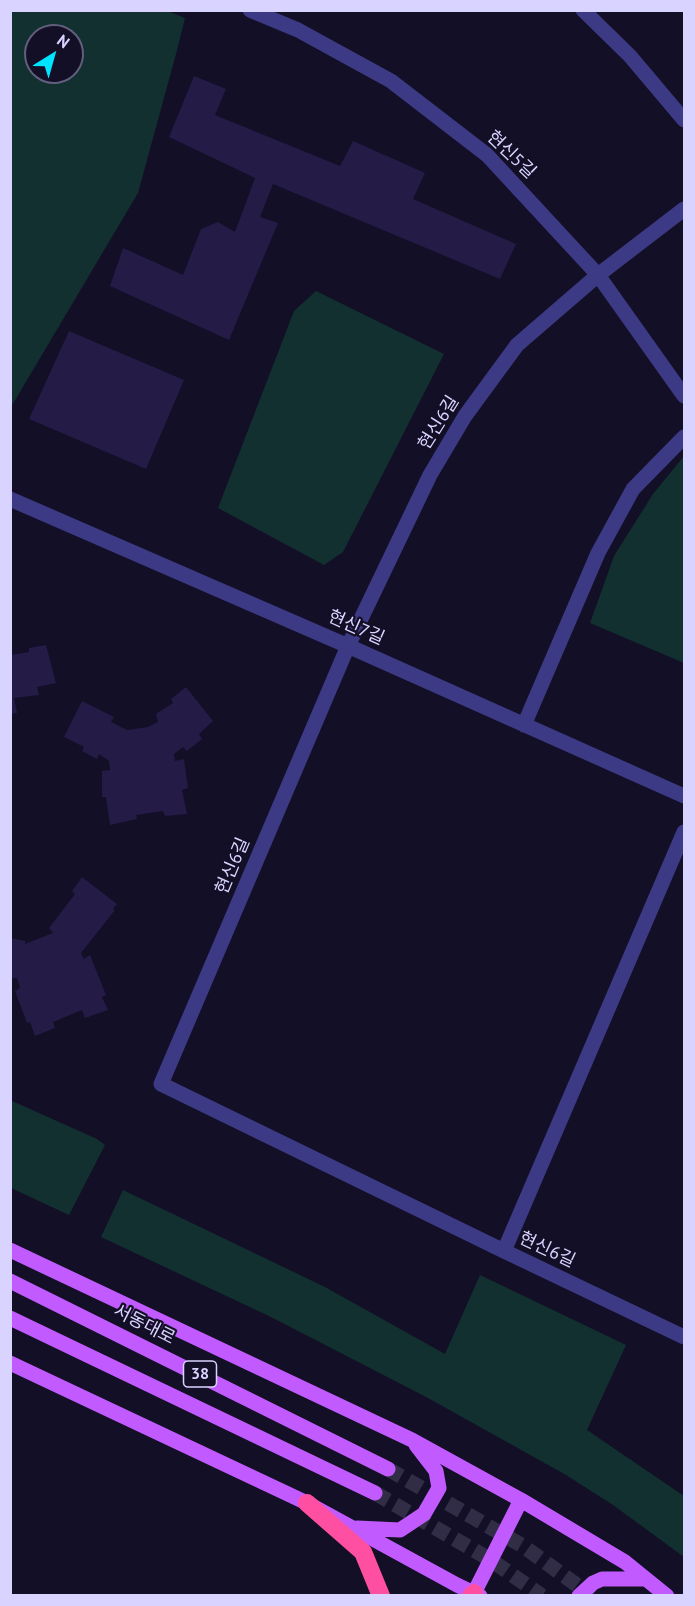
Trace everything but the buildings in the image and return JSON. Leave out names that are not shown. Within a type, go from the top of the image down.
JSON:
[{"type":"highway","points":[[308,1503],[363,1552],[381,1596]]},
{"type":"main road","points":[[10,1250],[412,1440],[521,1500],[625,1562],[667,1596]]},
{"type":"main road","name":"서동대로","points":[[10,1281],[388,1469]]},
{"type":"main road","name":"38","points":[[10,1318],[375,1493]]},
{"type":"main road","points":[[10,1363],[308,1503],[475,1595],[521,1500]]},
{"type":"main road","points":[[354,1528],[400,1530],[424,1514],[439,1488],[436,1471],[412,1440]]},
{"type":"main road","points":[[579,1596],[593,1582],[602,1579],[646,1579]]},
{"type":"street","name":"현신5길","points":[[250,10],[298,30],[391,81],[487,155],[598,275],[684,396]]},
{"type":"street","points":[[583,10],[630,56],[684,120]]},
{"type":"street","name":"현신6길","points":[[684,209],[598,275],[517,345],[465,416],[430,475],[348,646],[162,1084],[684,1337]]},
{"type":"street","points":[[524,725],[598,553],[633,489],[684,437]]},
{"type":"street","name":"현신7길","points":[[10,499],[684,796]]},
{"type":"street","points":[[504,1251],[684,832]]},
{"type":"green space","points":[[165,10],[185,18],[138,193],[11,407],[11,11]]},
{"type":"green space","points":[[316,291],[444,354],[343,552],[324,565],[218,508],[294,311]]},
{"type":"green space","points":[[684,456],[684,663],[590,623],[614,556],[653,494]]},
{"type":"green space","points":[[10,1100],[97,1139],[105,1145],[69,1215],[11,1188]]},
{"type":"green space","points":[[123,1190],[325,1287],[445,1354],[480,1275],[626,1345],[587,1430],[684,1496],[684,1557],[613,1505],[566,1475],[428,1398],[271,1317],[101,1237]]},
{"type":"tunnel","points":[[388,1469],[523,1546],[592,1596]]},
{"type":"tunnel","points":[[375,1493],[491,1560],[542,1596]]}]
